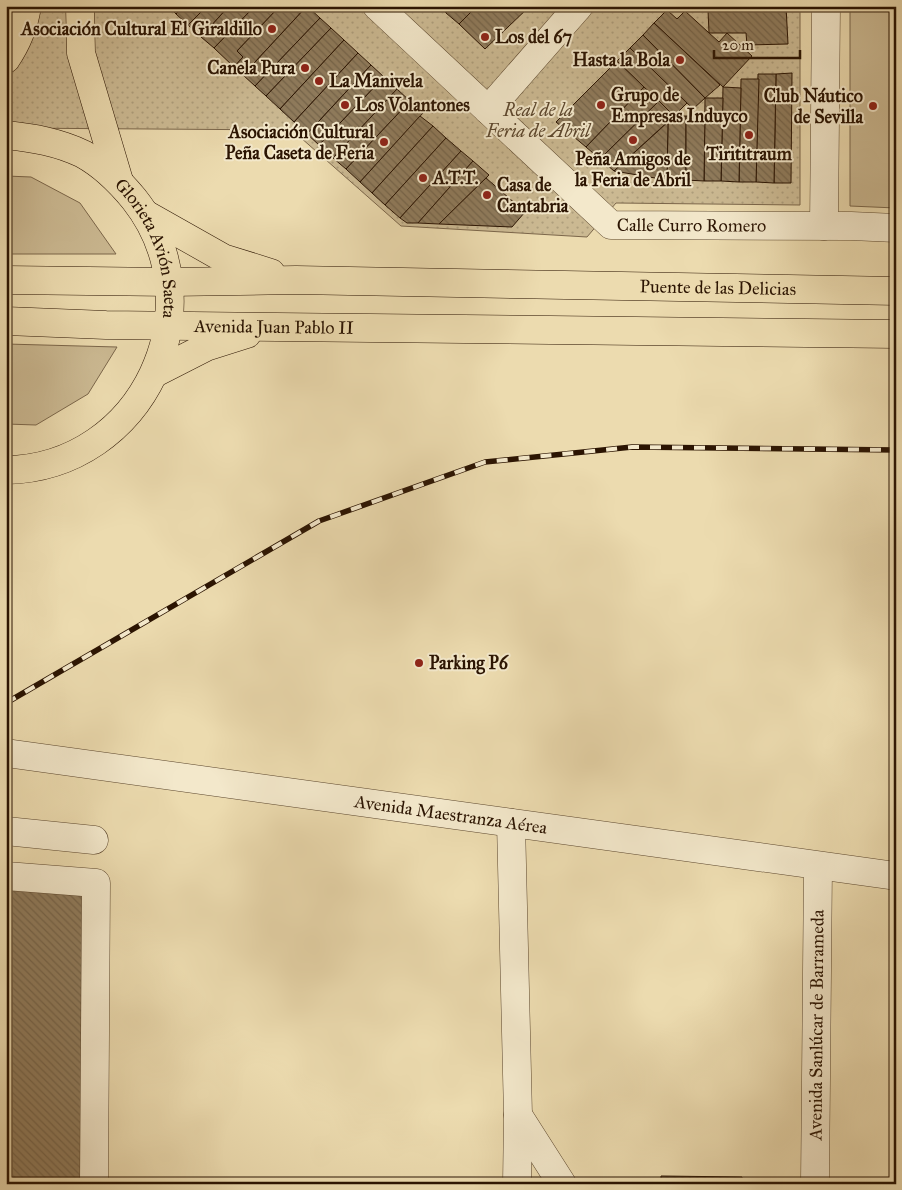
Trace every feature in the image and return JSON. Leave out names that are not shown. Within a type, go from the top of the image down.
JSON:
[{"type":"main road","points":[[6,59],[15,45],[24,21],[27,6]]},
{"type":"main road","points":[[80,6],[81,53],[119,181]]},
{"type":"main road","name":"Glorieta Avión Saeta","points":[[6,135],[42,139],[83,155],[119,181],[145,214],[160,242],[170,282],[169,325],[164,350],[155,373],[136,404],[112,430],[82,450],[49,464],[20,470],[6,470]]},
{"type":"main road","points":[[145,214],[223,258],[296,280]]},
{"type":"main road","points":[[6,280],[170,282],[296,280]]},
{"type":"main road","name":"Puente de las Delicias","points":[[296,280],[541,286],[896,291]]},
{"type":"main road","name":"Avenida Juan Pablo II","points":[[6,321],[271,327],[542,328],[896,334]]},
{"type":"main road","points":[[155,373],[206,347],[271,327]]},
{"type":"main road","points":[[6,489],[49,464]]},
{"type":"street","name":"Calle Curro Romero","points":[[377,6],[612,225],[896,228]]},
{"type":"street","points":[[488,110],[579,6]]},
{"type":"street","points":[[824,226],[826,6]]},
{"type":"street","name":"Avenida Maestranza Aérea","points":[[6,753],[896,876]]},
{"type":"street","points":[[511,823],[518,1115],[517,1184]]},
{"type":"street","points":[[6,831],[94,840]]},
{"type":"street","name":"Avenida Sanlúcar de Barrameda","points":[[815,1184],[818,866]]},
{"type":"street","points":[[6,876],[96,883],[94,1184]]},
{"type":"street","points":[[518,1115],[562,1184]]},
{"type":"green space","name":"Real de la Feria de Abril","points":[[6,6],[800,6],[800,205],[616,203],[587,237],[401,226],[292,130],[6,128]]},
{"type":"green space","name":"Club Náutico de Sevilla","points":[[850,6],[896,6],[896,208],[850,206]]},
{"type":"green space","points":[[6,176],[31,177],[80,203],[116,254],[6,254]]},
{"type":"green space","points":[[6,344],[117,347],[88,394],[36,425],[6,424]]},
{"type":"building","points":[[168,6],[184,6],[176,14]]},
{"type":"building","points":[[184,6],[207,6],[188,25],[176,14]]},
{"type":"building","points":[[207,6],[229,6],[201,37],[188,25]]},
{"type":"building","points":[[229,6],[255,6],[214,48],[201,37]]},
{"type":"building","points":[[255,6],[280,6],[237,51],[243,57],[234,67],[214,48]]},
{"type":"building","name":"Asociación Cultural El Giraldillo","points":[[280,6],[307,6],[243,75],[234,67],[243,57],[237,51]]},
{"type":"building","points":[[307,6],[320,18],[255,86],[243,75]]},
{"type":"building","points":[[439,6],[452,6],[446,13]]},
{"type":"building","points":[[452,6],[477,6],[459,24],[446,13]]},
{"type":"building","name":"Los del 67","points":[[477,6],[530,6],[485,49],[459,24]]},
{"type":"building","points":[[667,6],[786,6],[788,44],[747,45],[746,33],[709,33],[708,10],[667,10]]},
{"type":"building","points":[[667,10],[677,19],[685,11],[719,42],[727,33],[752,56],[723,87],[654,23]]},
{"type":"building","points":[[320,18],[331,28],[266,96],[255,86]]},
{"type":"building","name":"Hasta la Bola","points":[[654,23],[720,85],[705,98],[643,35]]},
{"type":"building","name":"Canela Pura","points":[[331,28],[344,40],[280,109],[266,96]]},
{"type":"building","points":[[643,35],[705,98],[693,109],[630,48]]},
{"type":"building","name":"La Manivela","points":[[344,40],[358,53],[294,122],[280,109]]},
{"type":"building","points":[[630,48],[687,103],[674,116],[617,61]]},
{"type":"building","points":[[358,53],[371,65],[307,134],[294,122]]},
{"type":"building","name":"Grupo de Empresas Induyco","points":[[617,61],[644,87],[586,147],[556,122]]},
{"type":"building","name":"Los Volantones","points":[[371,65],[384,77],[319,145],[307,134]]},
{"type":"building","points":[[792,73],[791,183],[774,183],[776,74]]},
{"type":"building","points":[[758,74],[776,74],[774,183],[756,182]]},
{"type":"building","points":[[384,77],[397,89],[333,158],[319,145]]},
{"type":"building","name":"Tirititraum","points":[[741,79],[759,79],[756,182],[739,182]]},
{"type":"building","points":[[644,87],[659,101],[600,159],[586,147]]},
{"type":"building","points":[[723,87],[741,88],[739,182],[721,181]]},
{"type":"building","points":[[397,89],[410,101],[346,169],[333,158]]},
{"type":"building","points":[[705,98],[723,98],[721,181],[704,181]]},
{"type":"building","name":"Asociación Cultural Peña Caseta de Feria","points":[[410,101],[423,113],[360,182],[346,169]]},
{"type":"building","name":"Peña Amigos de la Feria de Abril","points":[[659,101],[674,116],[614,171],[600,159]]},
{"type":"building","points":[[420,116],[433,126],[372,193],[360,182]]},
{"type":"building","points":[[674,116],[686,116],[686,180],[667,180],[668,122]]},
{"type":"building","points":[[686,116],[705,116],[704,181],[686,180]]},
{"type":"building","points":[[668,122],[667,180],[614,171]]},
{"type":"building","points":[[433,126],[446,138],[385,205],[372,193]]},
{"type":"building","name":"A.T.T.","points":[[446,138],[461,151],[400,218],[385,205]]},
{"type":"building","points":[[461,151],[473,161],[418,223],[407,223],[400,218]]},
{"type":"building","points":[[473,161],[489,175],[439,224],[418,223]]},
{"type":"building","name":"Casa de Cantabria","points":[[486,178],[525,212],[512,227],[439,224]]},
{"type":"building","points":[[6,887],[91,890],[84,1184],[6,1184]]},
{"type":"building","points":[[661,1176],[742,1177],[742,1184],[661,1184]]},
{"type":"railway","points":[[6,703],[319,521],[485,462],[632,447],[896,450]]},
{"type":"place","name":"Asociación Cultural El Giraldillo","points":[[272,29]]},
{"type":"place","name":"Los del 67","points":[[485,37]]},
{"type":"place","name":"Hasta la Bola","points":[[680,60]]},
{"type":"place","name":"Canela Pura","points":[[305,68]]},
{"type":"place","name":"La Manivela","points":[[319,81]]},
{"type":"place","name":"Los Volantones","points":[[345,105]]},
{"type":"place","name":"Grupo de Empresas Induyco","points":[[601,105]]},
{"type":"place","name":"Club Náutico de Sevilla","points":[[873,106]]},
{"type":"place","name":"Tirititraum","points":[[749,135]]},
{"type":"place","name":"Peña Amigos de la Feria de Abril","points":[[633,140]]},
{"type":"place","name":"Asociación Cultural Peña Caseta de Feria","points":[[384,142]]},
{"type":"place","name":"A.T.T.","points":[[423,178]]},
{"type":"place","name":"Casa de Cantabria","points":[[487,195]]},
{"type":"place","name":"Parking P6","points":[[419,663]]}]
